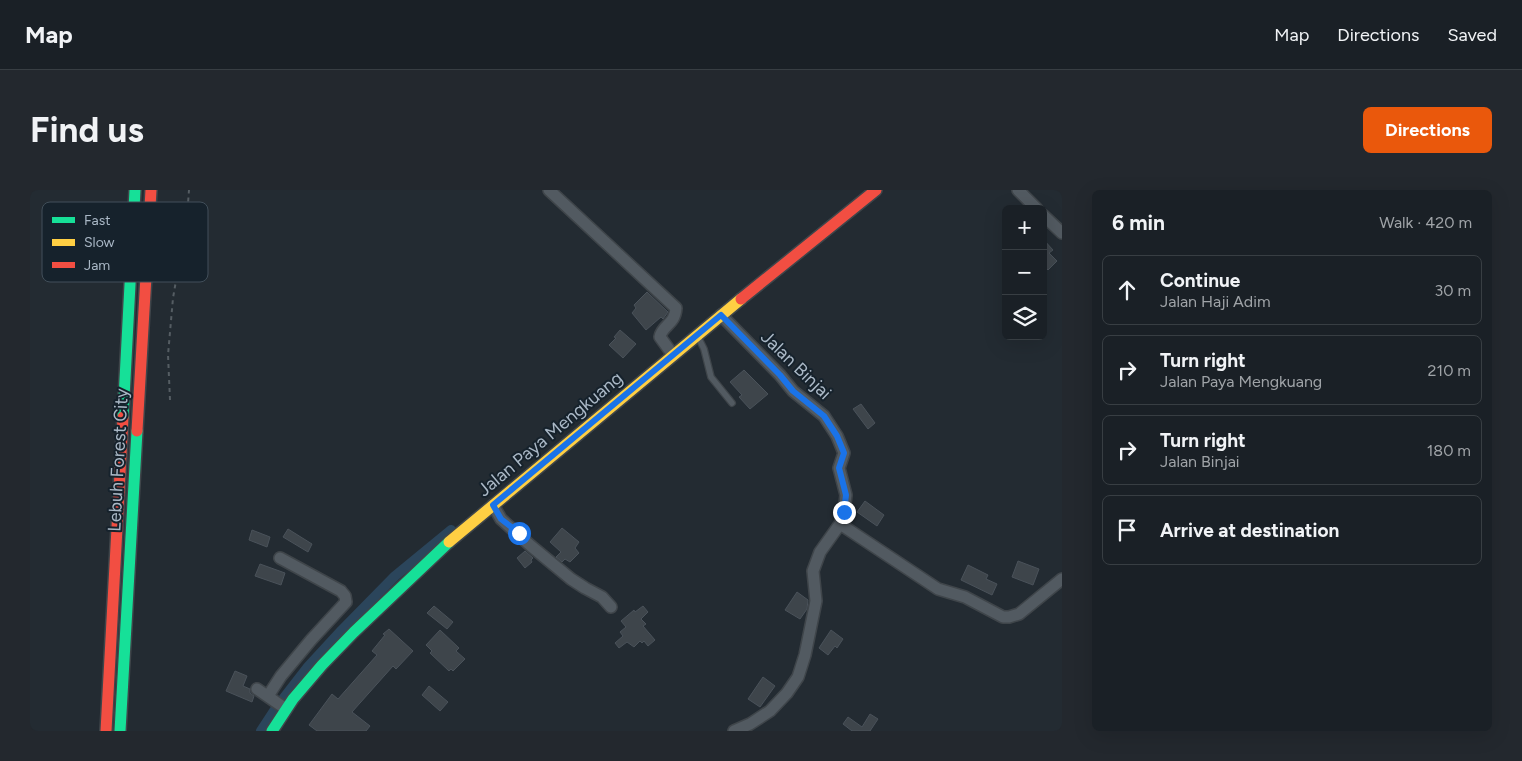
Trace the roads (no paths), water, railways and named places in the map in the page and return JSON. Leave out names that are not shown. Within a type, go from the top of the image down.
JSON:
[{"type":"main road","name":"Jalan Paya Mengkuang","points":[[272,731],[286,709],[322,665],[447,542],[696,335],[876,190]]},
{"type":"main road","name":"Lebuh Forest City","points":[[106,731],[131,282]]},
{"type":"main road","name":"Lebuh Forest City","points":[[120,731],[146,282]]},
{"type":"street","points":[[549,190],[676,308],[676,316],[669,326],[664,329],[660,337],[673,355]]},
{"type":"street","points":[[1018,190],[1033,205]]},
{"type":"street","points":[[1047,219],[1062,233]]},
{"type":"street","name":"Jalan Binjai","points":[[721,315],[780,375],[793,391],[824,416],[837,436],[844,453],[839,468],[846,495],[840,524],[820,552],[813,571],[816,601],[805,655],[798,677],[787,693],[770,711],[750,724],[734,731]]},
{"type":"street","points":[[493,505],[501,519],[531,546],[571,579],[602,597],[611,607]]},
{"type":"street","points":[[840,524],[938,588],[965,597],[1002,617],[1019,614],[1062,579]]},
{"type":"street","points":[[268,696],[311,640],[346,602],[345,596],[336,588],[280,558]]},
{"type":"street","points":[[257,689],[286,709]]},
{"type":"street","points":[[750,724],[761,731]]},
{"type":"lane","points":[[696,335],[704,349],[711,377],[732,403]]},
{"type":"waterway","points":[[261,731],[307,668],[342,630],[395,576],[451,530]]}]
